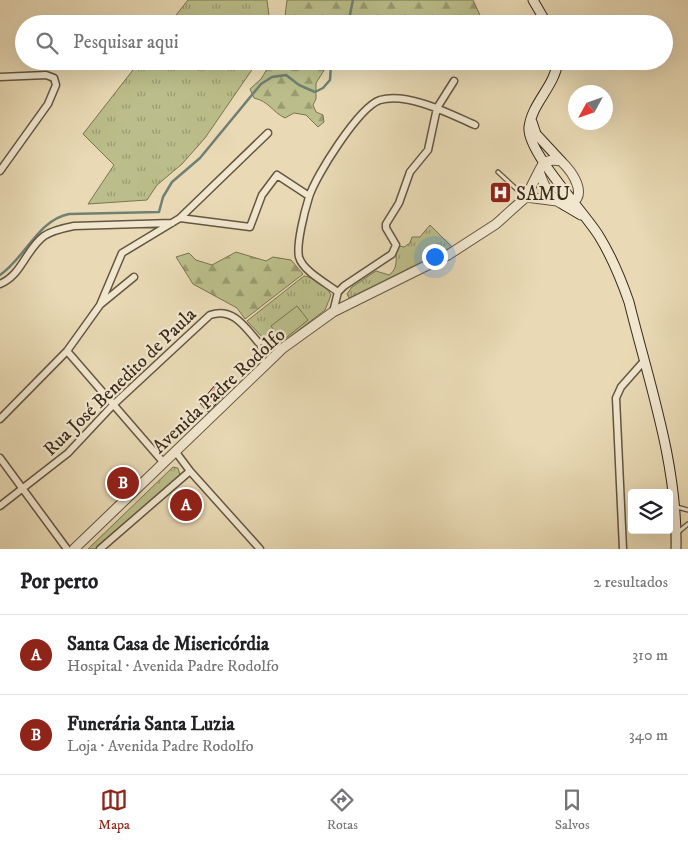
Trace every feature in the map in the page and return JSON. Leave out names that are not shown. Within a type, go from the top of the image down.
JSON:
[{"type":"street","points":[[533,0],[542,15]]},
{"type":"street","points":[[556,70],[554,78],[529,128],[530,137],[565,203]]},
{"type":"street","points":[[0,77],[46,75],[55,79],[55,90],[48,104],[0,171]]},
{"type":"street","points":[[333,312],[338,292],[344,286],[392,254],[396,245],[386,228],[386,224],[399,203],[410,172],[428,150],[437,108],[454,81]]},
{"type":"street","points":[[338,292],[304,265],[299,255],[298,247],[309,196],[341,141],[359,115],[379,100],[401,99],[437,108],[475,125]]},
{"type":"street","points":[[526,197],[565,203],[578,196],[579,187],[569,168],[536,134],[532,119]]},
{"type":"street","points":[[0,419],[67,351],[100,305],[122,253],[180,218],[268,133]]},
{"type":"street","points":[[544,162],[561,161]]},
{"type":"street","name":"Avenida Padre Rodolfo","points":[[74,549],[283,348],[333,312],[448,255],[496,224],[526,197],[544,162]]},
{"type":"street","points":[[539,171],[547,191],[588,219],[620,277],[644,361],[669,463],[675,506],[676,549]]},
{"type":"street","points":[[180,218],[250,227],[262,195],[277,175],[309,196]]},
{"type":"street","points":[[0,284],[9,280],[20,269],[23,261],[44,236],[58,230],[74,226],[173,222]]},
{"type":"street","points":[[100,305],[134,277]]},
{"type":"street","name":"Rua José Benedito de Paula","points":[[0,506],[68,453],[113,405],[210,315],[221,313],[235,317],[258,342]]},
{"type":"street","points":[[67,351],[164,463]]},
{"type":"street","points":[[623,549],[616,398],[620,387],[644,361]]},
{"type":"street","points":[[176,451],[190,471],[260,549]]},
{"type":"street","points":[[0,458],[67,549]]},
{"type":"street","points":[[100,549],[190,471]]},
{"type":"lane","points":[[498,172],[526,197]]},
{"type":"lane","points":[[264,365],[258,342],[283,348]]},
{"type":"lane","points":[[675,506],[688,510]]},
{"type":"lane","points":[[676,533],[688,524]]},
{"type":"green space","points":[[188,0],[267,0],[269,15],[176,15]]},
{"type":"green space","points":[[287,0],[473,0],[480,15],[285,15]]},
{"type":"green space","points":[[133,70],[252,70],[205,138],[182,164],[157,185],[147,200],[88,204],[114,165],[83,134]]},
{"type":"green space","points":[[266,70],[324,70],[316,83],[316,99],[313,105],[316,112],[323,115],[324,122],[318,127],[306,115],[294,113],[285,118],[264,102],[254,98],[250,89],[261,79]]},
{"type":"green space","points":[[430,225],[452,247],[349,298],[347,294],[352,287],[376,271],[389,275],[392,273],[396,264],[396,250],[399,246],[404,247],[410,243],[412,237],[420,237]]},
{"type":"green space","points":[[236,252],[266,261],[273,257],[291,260],[303,274],[245,319],[237,308],[193,284],[176,257],[189,253],[196,260],[212,265]]},
{"type":"green space","points":[[304,276],[319,282],[331,295],[325,310],[282,343],[265,340],[247,321]]},
{"type":"green space","points":[[297,306],[308,320],[282,341],[271,326]]},
{"type":"green space","points":[[173,467],[178,468],[180,475],[96,549],[88,549]]},
{"type":"building","name":"SAMU","points":[[501,184],[509,191],[500,201],[492,194]]},
{"type":"building","points":[[215,385],[225,395],[208,412],[200,403]]},
{"type":"building","points":[[120,472],[132,485],[122,494],[118,489],[120,487],[113,479]]},
{"type":"building","points":[[191,491],[202,505],[188,516],[177,502]]},
{"type":"waterway","points":[[350,15],[353,0]]},
{"type":"waterway","points":[[0,275],[9,268],[40,231],[58,218],[69,214],[159,212],[163,197],[172,182],[200,158],[261,84],[272,77],[286,75],[299,85],[315,92],[323,88],[330,80],[331,70]]},
{"type":"place","name":"SAMU","points":[[500,193]]},
{"type":"place","name":"Funerária Santa Luzia","points":[[123,483]]},
{"type":"place","name":"Santa Casa de Misericórdia","points":[[186,505]]}]
